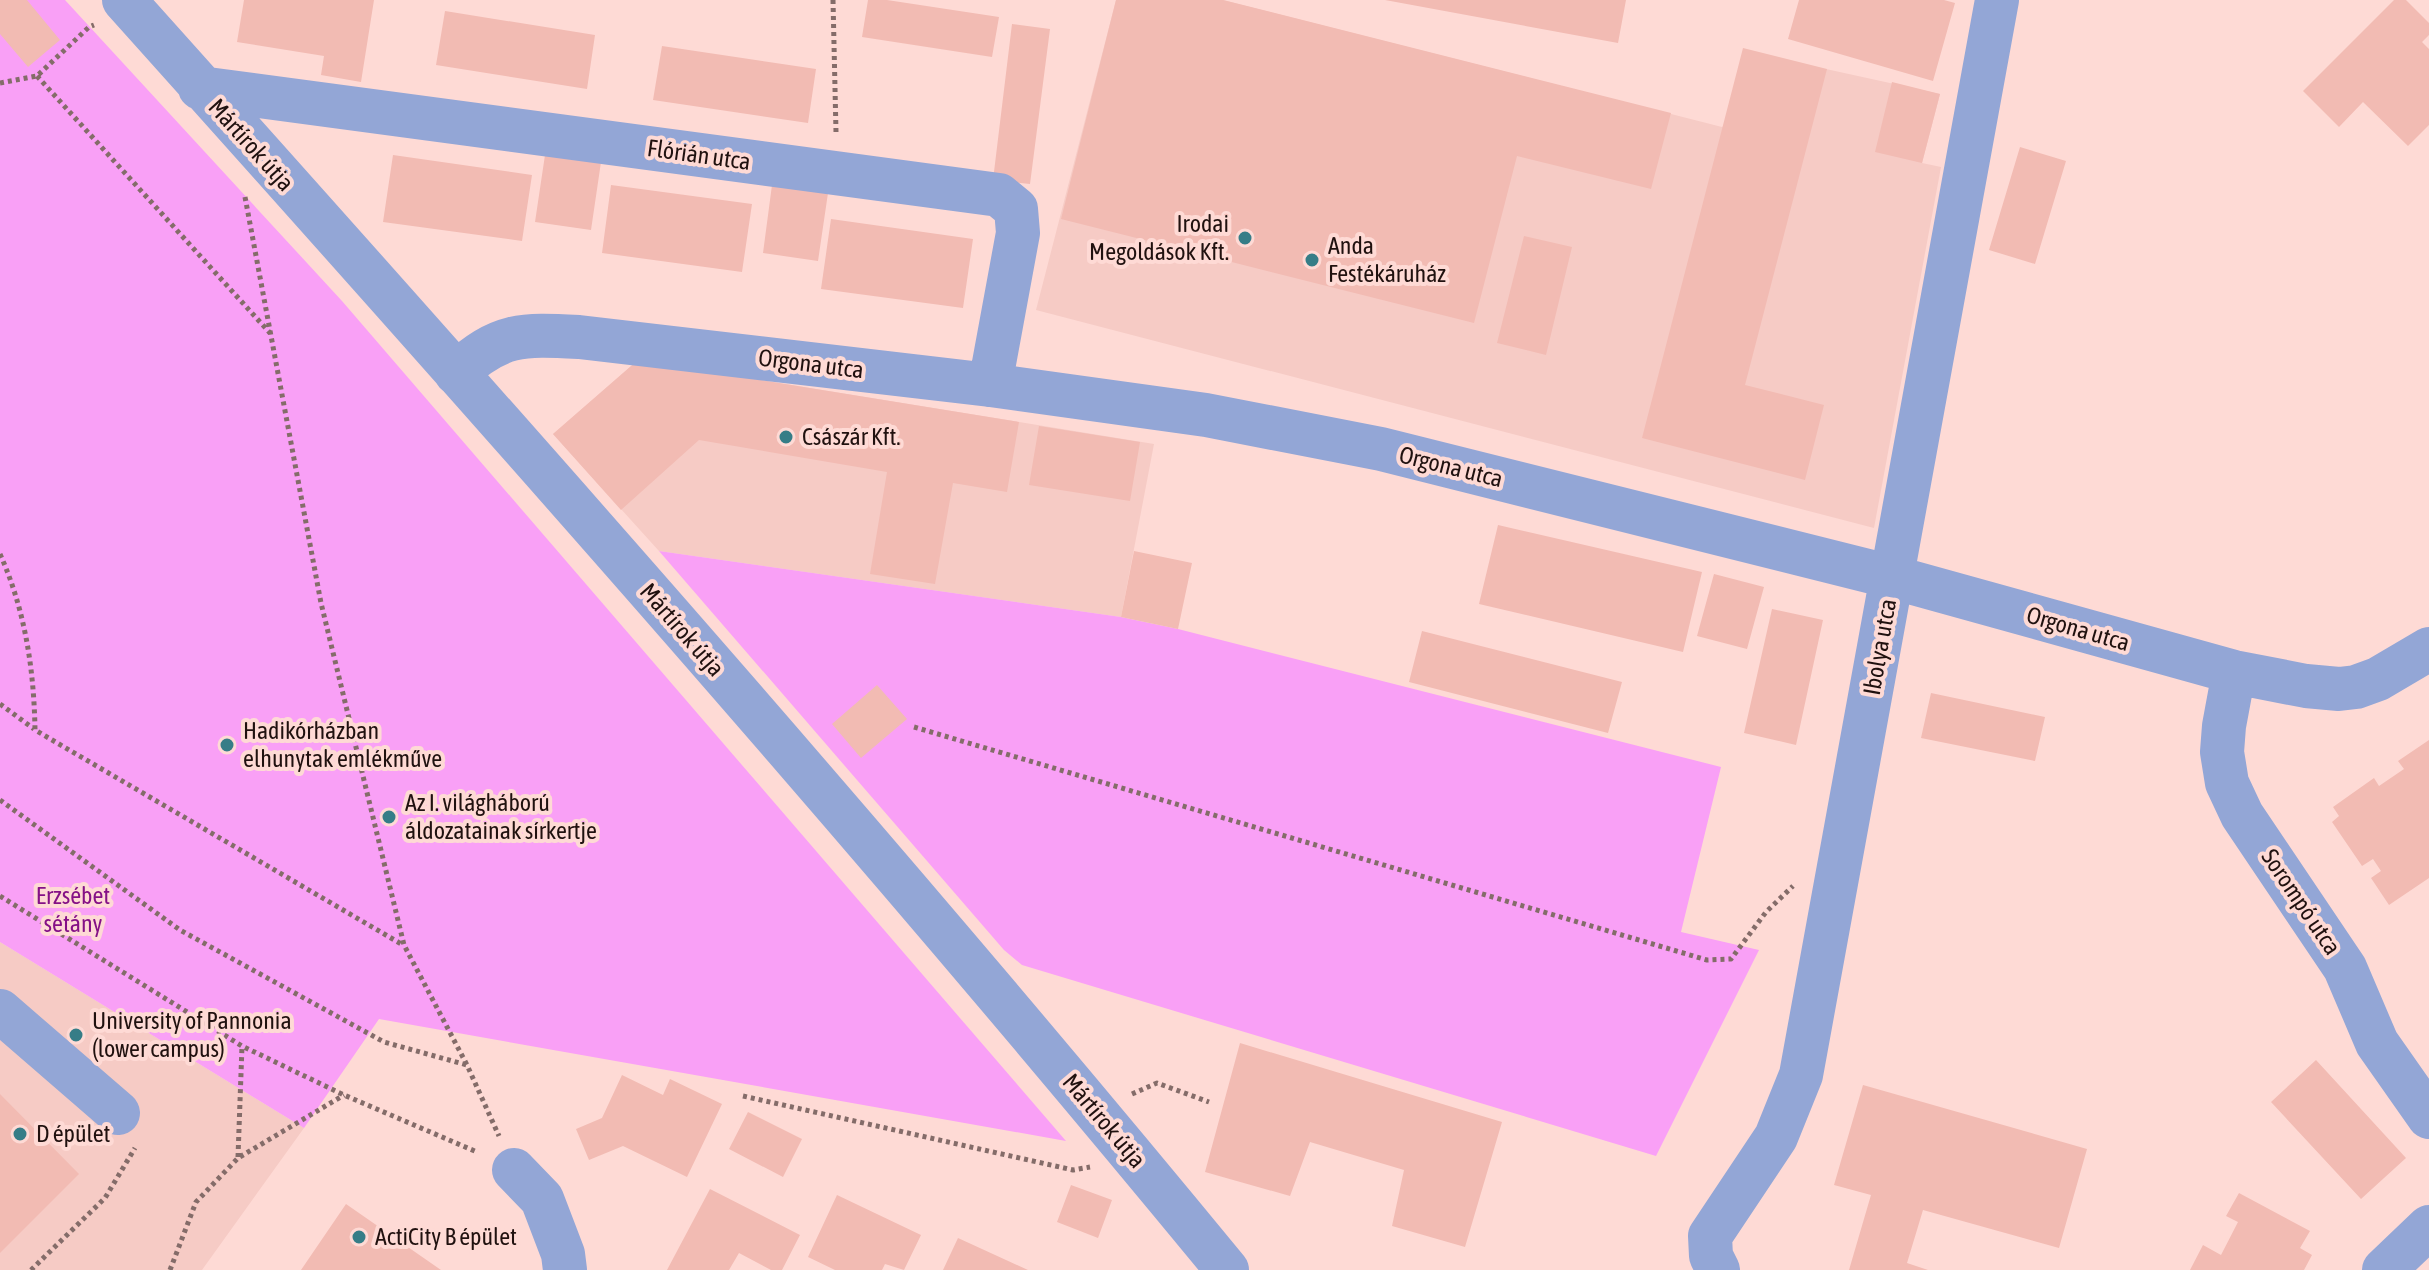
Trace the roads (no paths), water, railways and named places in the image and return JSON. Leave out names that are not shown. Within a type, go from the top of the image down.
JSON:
[{"type":"street","name":"Ibolya utca","points":[[1718,1270],[1711,1256],[1710,1236],[1776,1137],[1801,1075],[1997,0]]},
{"type":"street","name":"Mártírok útja","points":[[132,4],[200,88],[456,373],[925,908],[1227,1270]]},
{"type":"street","name":"Flórián utca","points":[[200,88],[999,195],[1016,209],[1018,233],[990,385]]},
{"type":"street","name":"Orgona utca","points":[[456,373],[482,350],[513,337],[546,335],[990,385],[1206,415],[1381,449],[1892,577],[2234,672],[2306,686],[2356,687],[2390,673],[2429,649]]},
{"type":"street","name":"Sorompó utca","points":[[2234,672],[2223,739],[2227,783],[2242,815],[2345,968],[2368,1027],[2381,1050],[2429,1117]]},
{"type":"street","points":[[0,1011],[118,1113]]},
{"type":"street","points":[[514,1170],[542,1199],[563,1254],[565,1270]]},
{"type":"street","points":[[2384,1270],[2429,1227]]},
{"type":"place","name":"Irodai Megoldások Kft.","points":[[1245,238]]},
{"type":"place","name":"Anda Festékáruház","points":[[1312,260]]},
{"type":"place","name":"Császár Kft.","points":[[786,437]]},
{"type":"place","name":"Hadikórházban elhunytak emlékműve","points":[[227,745]]},
{"type":"place","name":"Az I. világháború áldozatainak sírkertje","points":[[389,817]]},
{"type":"place","name":"University of Pannonia (lower campus)","points":[[76,1035]]},
{"type":"place","name":"D épület","points":[[20,1134]]},
{"type":"place","name":"ActiCity B épület","points":[[359,1237]]},
{"type":"park label","name":"Erzsébet sétány","points":[[73,910]]}]
